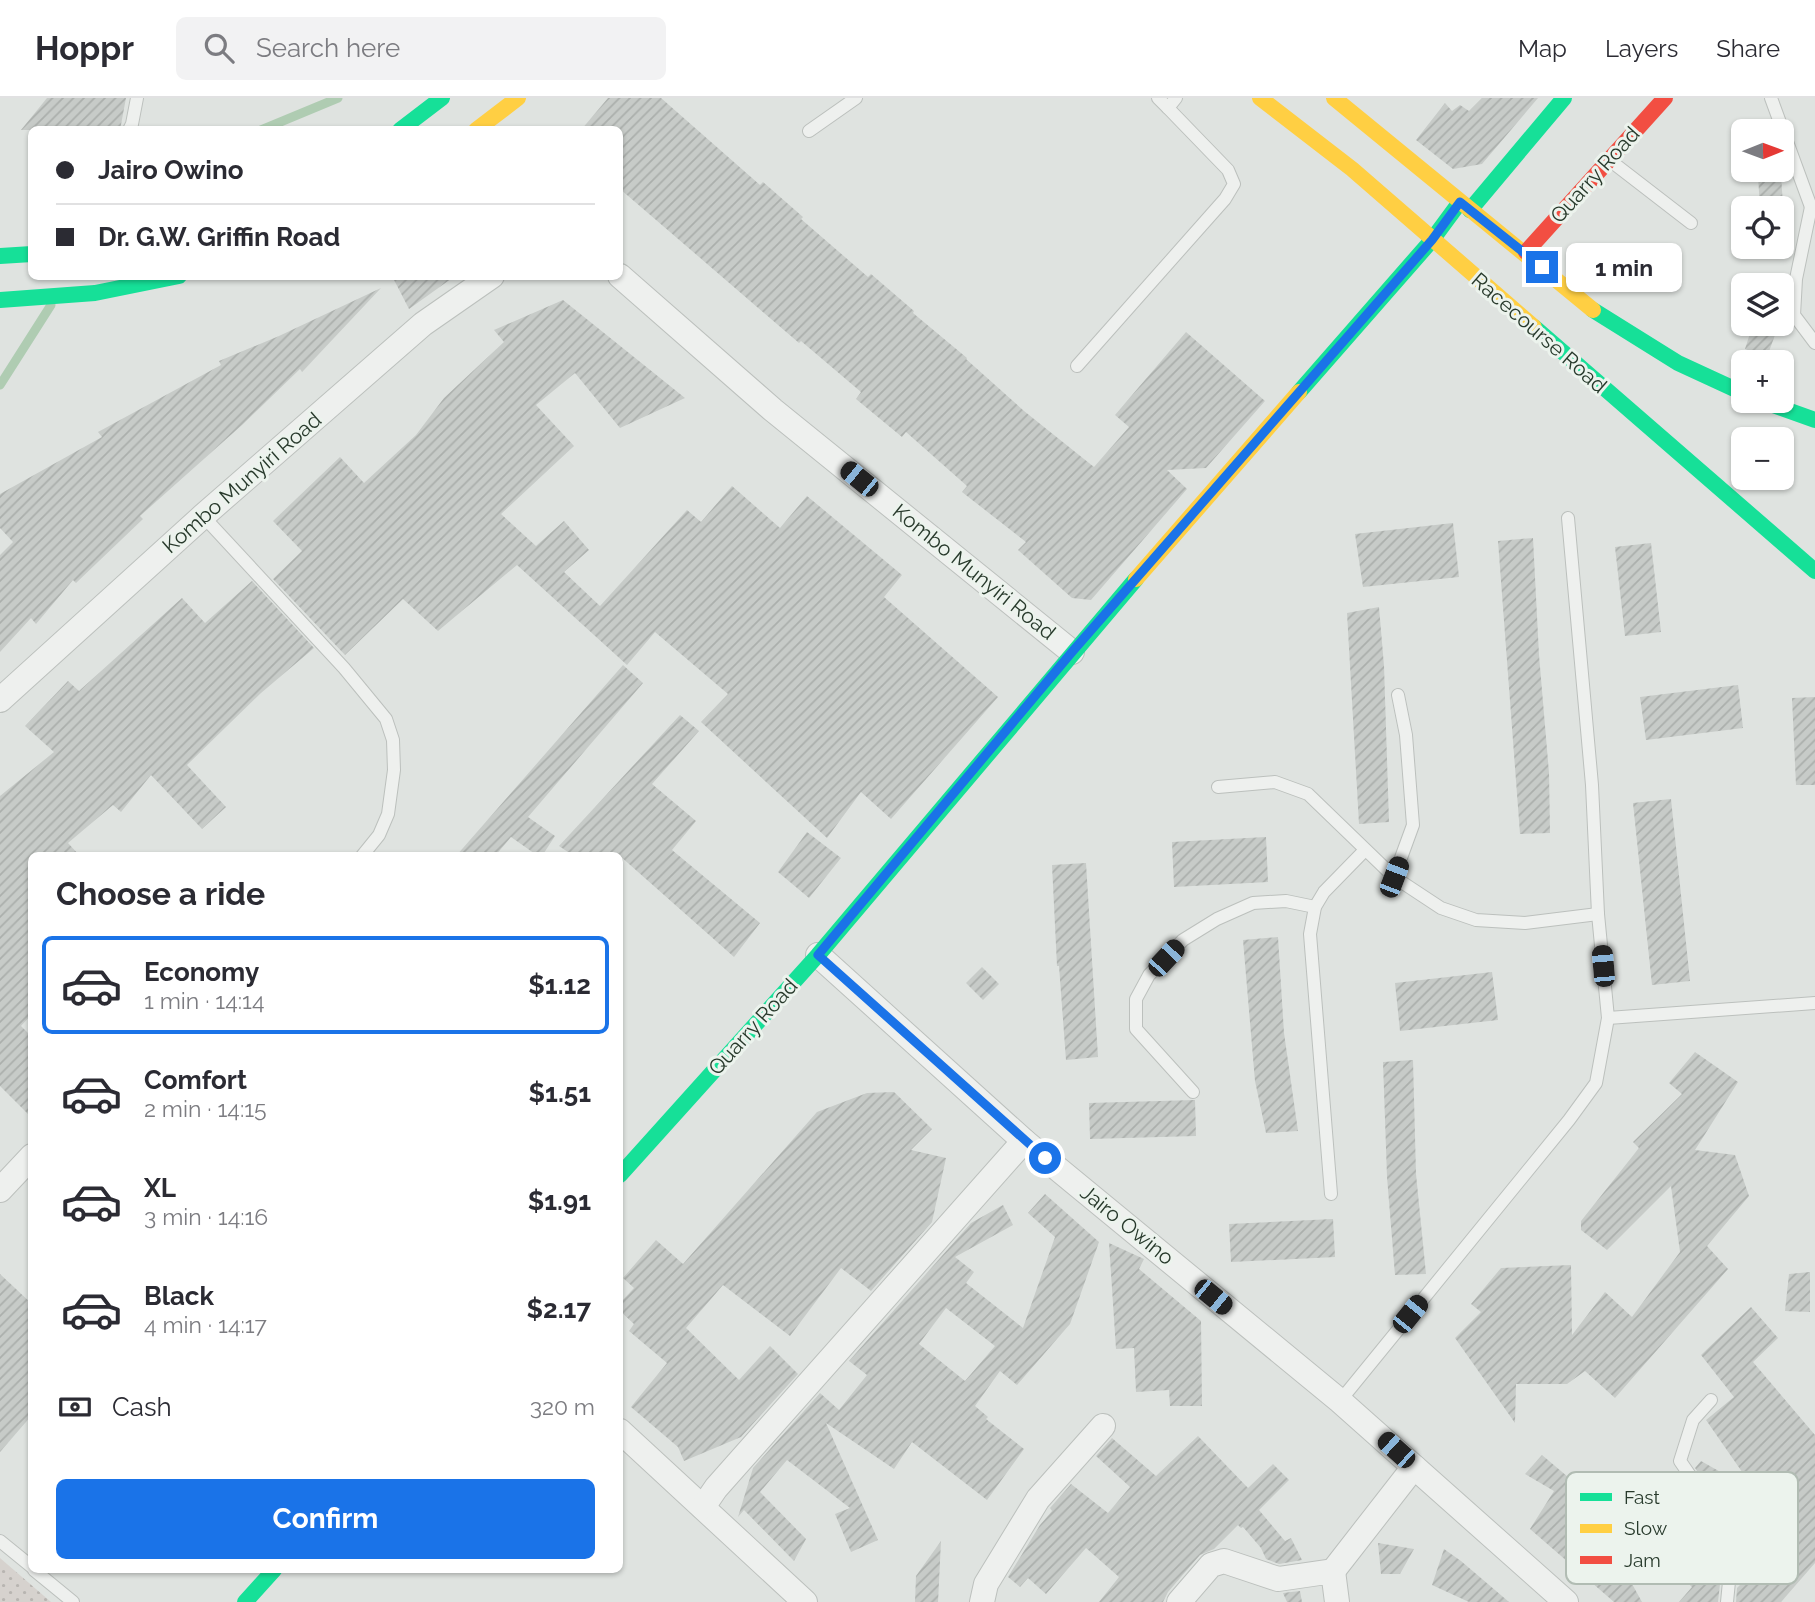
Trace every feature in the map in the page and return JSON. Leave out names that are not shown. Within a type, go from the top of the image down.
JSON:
[{"type":"main road","points":[[405,126],[442,98]]},
{"type":"main road","points":[[481,126],[518,98]]},
{"type":"main road","name":"Racecourse Road","points":[[1260,98],[1352,169],[1815,570]]},
{"type":"main road","points":[[1334,98],[1525,252],[1575,296],[1625,333],[1731,388]]},
{"type":"main road","points":[[1465,206],[1564,98]]},
{"type":"main road","name":"Quarry Road","points":[[1525,252],[1665,98]]},
{"type":"main road","name":"Quarry Road","points":[[623,1172],[818,955],[1072,652],[1432,240],[1465,206]]},
{"type":"main road","points":[[0,256],[28,254]]},
{"type":"main road","points":[[0,300],[95,293],[159,280]]},
{"type":"main road","points":[[1794,412],[1815,420]]},
{"type":"main road","points":[[245,1602],[271,1573]]},
{"type":"street","name":"Kombo Munyiri Road","points":[[623,279],[773,410],[1072,652]]},
{"type":"street","name":"Kombo Munyiri Road","points":[[0,699],[203,516],[423,324],[486,280]]},
{"type":"street","name":"Jairo Owino","points":[[818,955],[1024,1141],[1340,1401],[1566,1602]]},
{"type":"street","points":[[703,1507],[716,1488],[1024,1141]]},
{"type":"street","points":[[0,1190],[28,1160]]},
{"type":"street","points":[[982,1602],[986,1584],[1038,1500],[1103,1426]]},
{"type":"street","points":[[623,1434],[805,1602]]},
{"type":"street","points":[[1179,1602],[1211,1565],[1224,1561],[1278,1579],[1333,1571],[1415,1467]]},
{"type":"street","points":[[1333,1571],[1337,1602]]},
{"type":"lane","points":[[131,126],[139,98]]},
{"type":"lane","points":[[809,131],[856,98]]},
{"type":"lane","points":[[1077,366],[1225,199],[1234,184],[1228,170],[1172,103],[1158,98]]},
{"type":"lane","points":[[1771,98],[1813,207],[1796,279],[1794,315],[1815,343]]},
{"type":"lane","points":[[1608,160],[1691,223]]},
{"type":"lane","points":[[203,516],[344,668],[386,719],[393,740],[394,770],[388,814],[379,835],[365,852]]},
{"type":"lane","points":[[1340,1401],[1569,1120],[1596,1083],[1608,1018],[1569,518]]},
{"type":"lane","points":[[1394,877],[1413,825],[1406,735],[1398,695]]},
{"type":"lane","points":[[1218,787],[1275,782],[1308,794],[1394,877],[1441,908],[1476,920],[1525,923],[1598,914]]},
{"type":"lane","points":[[1331,1194],[1310,934],[1315,907],[1324,892],[1365,850]]},
{"type":"lane","points":[[1193,1092],[1136,1029],[1136,999],[1149,975],[1183,940],[1217,919],[1253,903],[1286,901],[1315,907]]},
{"type":"lane","points":[[1608,1018],[1815,1003]]},
{"type":"lane","points":[[1687,1472],[1680,1461],[1693,1420],[1711,1400]]},
{"type":"lane","points":[[0,1541],[28,1565]]},
{"type":"lane","points":[[38,1573],[73,1602]]},
{"type":"lane","points":[[1727,1602],[1729,1584]]},
{"type":"shaded area","points":[[0,1558],[51,1602],[0,1602]]},
{"type":"building","points":[[47,98],[126,98],[121,126],[28,126],[28,130],[21,130]]},
{"type":"building","points":[[608,98],[661,98],[760,185],[763,182],[868,277],[871,274],[914,311],[913,313],[1024,411],[1094,467],[1129,427],[1115,415],[1186,332],[1265,401],[1206,468],[1167,470],[1187,489],[1091,600],[1072,598],[1018,550],[1026,542],[962,492],[967,486],[906,432],[902,437],[856,399],[861,392],[801,341],[799,343],[623,192],[623,126],[584,126]]},
{"type":"building","points":[[1482,98],[1538,98],[1482,164],[1453,169],[1416,140],[1445,103],[1452,111],[1460,105],[1469,111]]},
{"type":"building","points":[[1758,182],[1781,182],[1782,196],[1759,196]]},
{"type":"building","points":[[394,280],[449,280],[409,309]]},
{"type":"building","points":[[381,288],[302,372],[300,369],[140,516],[143,519],[76,583],[73,580],[36,624],[31,618],[0,652],[0,555],[13,542],[0,528],[0,494],[102,437],[98,432],[221,365],[219,361]]},
{"type":"building","points":[[563,300],[685,398],[620,428],[575,373],[536,405],[574,446],[501,514],[536,546],[564,521],[589,550],[564,572],[600,606],[687,510],[701,522],[732,486],[780,528],[807,496],[902,575],[884,597],[998,697],[891,819],[861,792],[827,838],[701,722],[728,694],[655,632],[627,665],[517,565],[438,631],[403,599],[345,655],[273,579],[302,551],[273,521],[340,457],[364,483],[416,435],[444,398],[504,342],[494,330]]},
{"type":"building","points":[[1749,336],[1775,336],[1770,350],[1745,349]]},
{"type":"building","points":[[1453,523],[1459,577],[1363,587],[1355,534]]},
{"type":"building","points":[[1533,538],[1549,773],[1550,833],[1520,834],[1498,541]]},
{"type":"building","points":[[1651,543],[1661,632],[1625,636],[1615,547]]},
{"type":"building","points":[[252,581],[314,648],[261,693],[187,765],[226,807],[202,829],[151,775],[121,812],[113,805],[68,843],[76,852],[28,852],[28,1018],[21,1026],[28,1033],[28,1114],[0,1086],[0,796],[54,752],[25,726],[68,681],[79,691],[182,598],[205,623]]},
{"type":"building","points":[[1379,607],[1384,666],[1389,822],[1359,824],[1347,613]]},
{"type":"building","points":[[623,665],[643,683],[528,817],[555,836],[545,852],[532,852],[511,837],[498,852],[459,852]]},
{"type":"building","points":[[1738,685],[1743,728],[1646,740],[1640,697]]},
{"type":"building","points":[[1815,697],[1815,785],[1796,785],[1792,698]]},
{"type":"building","points":[[680,715],[699,731],[652,784],[696,821],[672,850],[760,923],[734,957],[623,859],[623,852],[568,852],[559,846]]},
{"type":"building","points":[[1671,799],[1690,981],[1652,985],[1633,803]]},
{"type":"building","points":[[807,832],[841,858],[809,898],[778,872]]},
{"type":"building","points":[[1266,837],[1268,882],[1174,887],[1172,842]]},
{"type":"building","points":[[1086,863],[1098,1057],[1066,1060],[1057,966],[1052,865]]},
{"type":"building","points":[[1278,937],[1284,1033],[1298,1131],[1266,1133],[1255,1081],[1243,940]]},
{"type":"building","points":[[982,967],[999,984],[983,1000],[966,983]]},
{"type":"building","points":[[1492,972],[1498,1020],[1400,1031],[1395,983]]},
{"type":"building","points":[[1695,1052],[1738,1082],[1695,1150],[1735,1155],[1749,1196],[1707,1246],[1728,1269],[1615,1398],[1585,1371],[1567,1384],[1516,1384],[1515,1423],[1455,1338],[1481,1312],[1471,1304],[1501,1268],[1571,1265],[1572,1335],[1605,1292],[1632,1317],[1680,1252],[1671,1186],[1607,1250],[1581,1230],[1581,1221],[1639,1148],[1633,1142],[1682,1094],[1669,1083]]},
{"type":"building","points":[[1413,1060],[1416,1174],[1426,1274],[1395,1275],[1387,1177],[1383,1062]]},
{"type":"building","points":[[894,1092],[932,1129],[911,1150],[946,1158],[932,1222],[871,1291],[841,1268],[790,1336],[723,1285],[686,1328],[739,1380],[770,1346],[798,1374],[741,1437],[684,1461],[678,1447],[631,1407],[667,1363],[629,1331],[634,1324],[623,1314],[623,1300],[634,1288],[623,1278],[656,1240],[683,1264],[817,1112],[867,1093]]},
{"type":"building","points":[[1195,1100],[1196,1136],[1090,1139],[1089,1103]]},
{"type":"building","points":[[1045,1194],[1099,1242],[1070,1324],[1017,1385],[1000,1371],[975,1406],[988,1417],[986,1419],[1024,1449],[987,1500],[912,1442],[894,1469],[826,1423],[878,1540],[851,1552],[835,1514],[850,1508],[787,1460],[760,1492],[806,1539],[794,1561],[744,1510],[738,1517],[753,1468],[820,1393],[839,1410],[867,1375],[849,1361],[971,1223],[1003,1205],[1013,1225],[955,1257],[974,1272],[966,1283],[1023,1328],[1055,1237],[1028,1213]],"holes":[[[946,1308],[995,1346],[965,1381],[919,1344]]]},
{"type":"building","points":[[1333,1219],[1335,1257],[1231,1262],[1229,1224]]},
{"type":"building","points":[[1109,1243],[1144,1259],[1139,1269],[1201,1321],[1202,1406],[1170,1406],[1169,1390],[1136,1392],[1134,1348],[1116,1349]]},
{"type":"building","points":[[1810,1272],[1810,1312],[1785,1311],[1789,1274]]},
{"type":"building","points":[[0,1274],[28,1300],[28,1420],[0,1452]]},
{"type":"building","points":[[1751,1307],[1778,1338],[1753,1362],[1815,1435],[1815,1563],[1798,1582],[1798,1472],[1742,1472],[1706,1420],[1734,1397],[1701,1355]]},
{"type":"building","points":[[1198,1436],[1248,1488],[1273,1464],[1289,1480],[1259,1510],[1285,1541],[1291,1538],[1302,1560],[1279,1564],[1266,1559],[1261,1548],[1243,1527],[1238,1525],[1214,1549],[1200,1555],[1168,1592],[1163,1602],[1099,1602],[1119,1577],[1086,1548],[1046,1594],[1028,1578],[1020,1587],[1008,1577],[1040,1525],[1052,1511],[1050,1508],[1071,1484],[1108,1513],[1130,1487],[1096,1456],[1112,1438],[1156,1476]]},
{"type":"building","points":[[1542,1455],[1566,1475],[1566,1560],[1530,1529],[1554,1491],[1525,1474]]},
{"type":"building","points":[[1701,1461],[1721,1472],[1698,1472],[1695,1468]]},
{"type":"building","points":[[941,1541],[938,1602],[915,1602],[916,1576]]},
{"type":"building","points":[[1378,1543],[1414,1549],[1400,1574],[1381,1574]]},
{"type":"building","points":[[1444,1549],[1509,1602],[1469,1602],[1432,1585]]},
{"type":"building","points":[[1593,1584],[1632,1584],[1642,1602],[1614,1602]]},
{"type":"building","points":[[1689,1584],[1720,1584],[1718,1602],[1679,1602],[1692,1587]]},
{"type":"building","points":[[1741,1584],[1797,1584],[1781,1602],[1736,1602],[1737,1588]]},
{"type":"building","points":[[1300,1591],[1302,1602],[1287,1602],[1283,1593]]},
{"type":"waterway","points":[[271,126],[338,98]]},
{"type":"waterway","points":[[0,385],[51,305]]},
{"type":"traffic: fast","points":[[405,126],[442,98]]},
{"type":"traffic: fast","points":[[1470,210],[1564,98]]},
{"type":"traffic: fast","points":[[1299,392],[1432,240],[1460,202]]},
{"type":"traffic: fast","points":[[0,256],[28,254]]},
{"type":"traffic: fast","points":[[0,300],[95,293],[159,280]]},
{"type":"traffic: fast","points":[[1593,310],[1678,363],[1731,387]]},
{"type":"traffic: fast","points":[[1534,327],[1815,571]]},
{"type":"traffic: fast","points":[[1794,412],[1815,420]]},
{"type":"traffic: fast","points":[[623,1172],[818,955],[1136,579]]},
{"type":"traffic: fast","points":[[245,1602],[271,1573]]},
{"type":"traffic: slow","points":[[481,126],[518,98]]},
{"type":"traffic: slow","points":[[1260,98],[1352,169],[1534,327]]},
{"type":"traffic: slow","points":[[1334,98],[1593,310]]},
{"type":"traffic: slow","points":[[1136,579],[1299,392]]},
{"type":"traffic: jam","points":[[1526,252],[1665,98]]},
{"type":"route","points":[[1045,1158],[818,955],[1072,652],[1432,240],[1460,202],[1542,267]]}]
